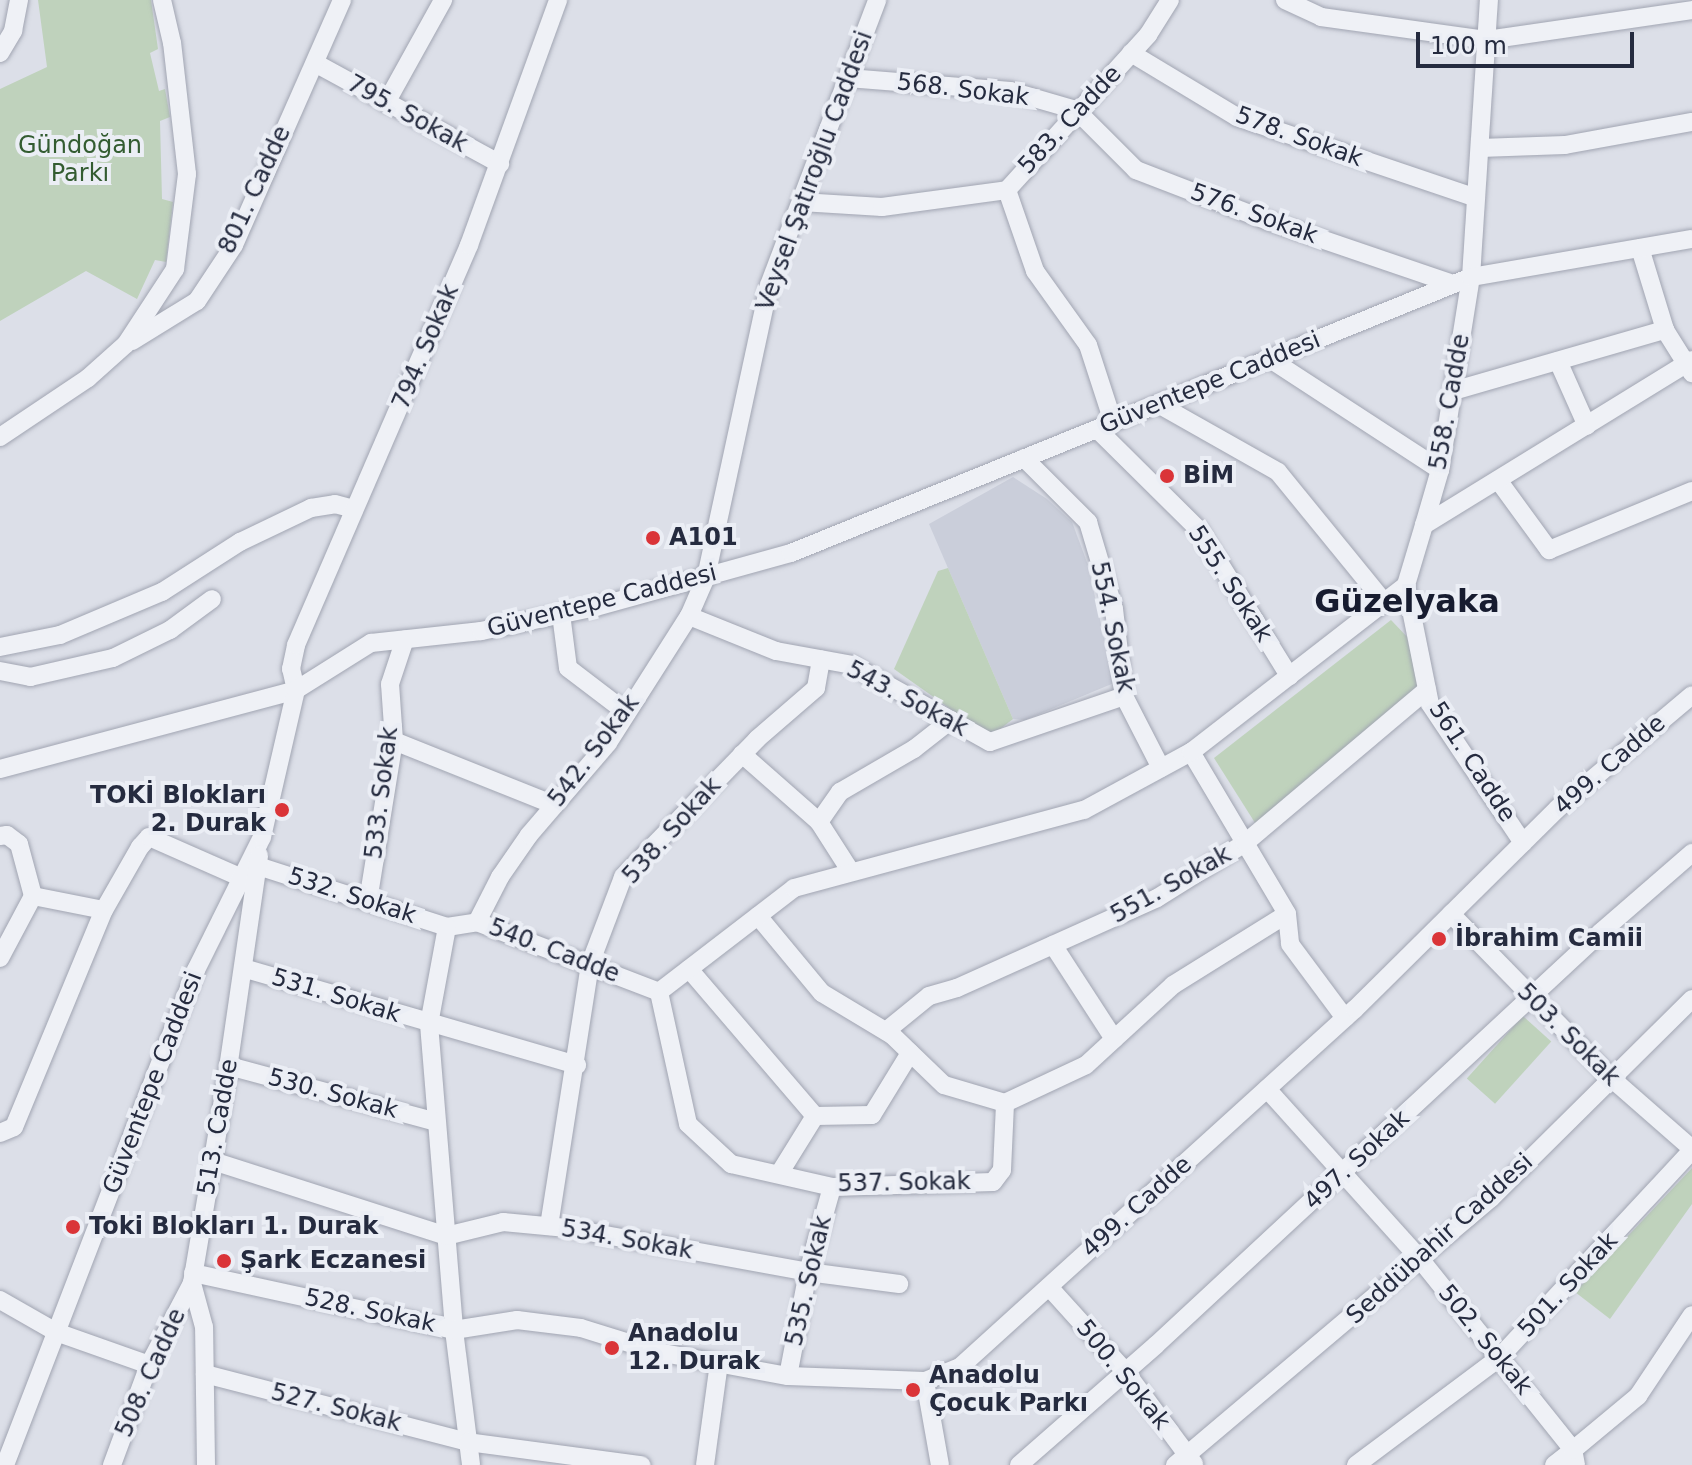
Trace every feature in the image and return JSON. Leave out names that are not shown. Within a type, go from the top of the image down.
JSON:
[{"type":"street","points":[[0,53],[13,31],[19,0]]},
{"type":"street","points":[[0,437],[88,378],[126,344],[175,269],[187,174],[172,43],[162,0]]},
{"type":"street","name":"801. Cadde","points":[[126,344],[197,301],[234,245],[280,134],[342,0]]},
{"type":"street","points":[[386,103],[443,0]]},
{"type":"street","name":"794. Sokak","points":[[296,690],[291,669],[296,645],[404,402],[500,164],[558,0]]},
{"type":"street","name":"Veysel Şatıroğlu Caddesi","points":[[706,577],[769,285],[877,0]]},
{"type":"street","name":"583. Cadde","points":[[801,202],[882,207],[1007,190],[1076,110],[1131,53],[1170,0]]},
{"type":"street","name":"558. Cadde","points":[[1406,585],[1440,470],[1471,277],[1489,0]]},
{"type":"street","points":[[1291,1],[1321,17],[1487,40],[1692,10]]},
{"type":"street","name":"578. Sokak","points":[[1131,53],[1237,117],[1476,198]]},
{"type":"street","name":"795. Sokak","points":[[315,63],[500,164]]},
{"type":"street","name":"568. Sokak","points":[[848,78],[1010,91],[1076,110]]},
{"type":"street","name":"576. Sokak","points":[[1076,110],[1136,170],[1453,284]]},
{"type":"street","points":[[1480,148],[1565,145],[1692,122]]},
{"type":"street","points":[[1007,190],[1035,271],[1088,345],[1105,426]]},
{"type":"street","name":"Güventepe Caddesi","points":[[5,1465],[196,970],[262,837],[296,690],[371,643],[481,631],[561,614],[791,553],[1471,277],[1692,239]]},
{"type":"street","points":[[1424,525],[1690,366],[1665,330],[1640,248]]},
{"type":"street","points":[[1453,391],[1665,330]]},
{"type":"street","points":[[1270,359],[1440,470]]},
{"type":"street","points":[[1558,361],[1587,426]]},
{"type":"street","points":[[1158,404],[1278,472],[1384,602]]},
{"type":"street","name":"555. Sokak","points":[[1105,426],[1199,530],[1289,676]]},
{"type":"street","name":"554. Sokak","points":[[1024,458],[1088,522],[1114,609],[1124,696],[1161,768]]},
{"type":"street","points":[[1498,480],[1549,550],[1692,491]]},
{"type":"street","points":[[0,647],[60,635],[162,592],[240,542],[298,514],[323,505],[354,509]]},
{"type":"street","name":"542. Sokak","points":[[477,922],[500,877],[554,805],[608,743],[689,616],[706,577]]},
{"type":"street","points":[[659,992],[794,888],[1084,810],[1191,752],[1406,585]]},
{"type":"street","name":"561. Cadde","points":[[1406,585],[1430,704],[1523,843]]},
{"type":"street","points":[[0,671],[30,677],[113,658],[170,630],[212,599]]},
{"type":"street","points":[[561,614],[568,668],[627,713]]},
{"type":"street","name":"543. Sokak","points":[[689,616],[776,651],[852,665],[990,742],[1124,696]]},
{"type":"street","name":"533. Sokak","points":[[368,901],[394,741],[390,684],[405,639]]},
{"type":"street","name":"538. Sokak","points":[[549,1226],[577,1065],[590,964],[623,877],[742,754],[816,688],[821,659]]},
{"type":"street","points":[[0,769],[296,690]]},
{"type":"street","name":"551. Sokak","points":[[886,1031],[929,996],[957,988],[1157,898],[1245,843],[1427,690]]},
{"type":"street","name":"499. Cadde","points":[[454,1330],[517,1320],[581,1328],[658,1352],[788,1376],[925,1381],[960,1367],[1345,1018],[1558,808],[1692,695]]},
{"type":"street","points":[[819,822],[840,792],[914,749],[951,720]]},
{"type":"street","points":[[394,741],[554,805]]},
{"type":"street","points":[[1191,752],[1287,914],[1290,944],[1345,1018]]},
{"type":"street","points":[[742,754],[819,822],[851,872]]},
{"type":"street","points":[[0,836],[7,835],[19,844],[33,896],[0,958]]},
{"type":"street","points":[[0,1133],[14,1127],[104,910],[140,847],[149,837],[242,878]]},
{"type":"street","name":"513. Cadde","points":[[206,1465],[204,1327],[192,1278],[229,1066],[262,837]]},
{"type":"street","name":"497. Sokak","points":[[1019,1465],[1692,853]]},
{"type":"street","name":"532. Sokak","points":[[258,866],[447,927]]},
{"type":"street","points":[[33,896],[104,910]]},
{"type":"street","points":[[758,916],[822,993],[886,1031],[944,1085],[1005,1103],[1086,1065],[1173,985],[1287,914]]},
{"type":"street","name":"503. Sokak","points":[[1451,914],[1611,1078],[1692,1149]]},
{"type":"street","name":"540. Cadde","points":[[447,927],[477,922],[659,992]]},
{"type":"street","points":[[447,927],[429,1024],[454,1330],[471,1465]]},
{"type":"street","points":[[1053,945],[1114,1039]]},
{"type":"street","name":"531. Sokak","points":[[243,968],[577,1065]]},
{"type":"street","points":[[689,969],[815,1116]]},
{"type":"street","name":"537. Sokak","points":[[659,992],[688,1124],[731,1164],[832,1187],[993,1182],[1002,1170],[1005,1103]]},
{"type":"street","name":"Seddübahir Caddesi","points":[[1186,1462],[1491,1198],[1692,999]]},
{"type":"street","points":[[815,1116],[872,1115],[910,1053]]},
{"type":"street","name":"530. Sokak","points":[[229,1066],[437,1122]]},
{"type":"street","name":"502. Sokak","points":[[1267,1089],[1420,1259],[1574,1457]]},
{"type":"street","points":[[779,1174],[815,1116]]},
{"type":"street","name":"501. Sokak","points":[[1356,1465],[1499,1358],[1692,1149]]},
{"type":"street","points":[[213,1161],[446,1236]]},
{"type":"street","name":"535. Sokak","points":[[788,1376],[808,1272],[832,1187]]},
{"type":"street","name":"534. Sokak","points":[[446,1236],[503,1222],[549,1226],[808,1272],[899,1284]]},
{"type":"street","name":"528. Sokak","points":[[192,1278],[454,1330]]},
{"type":"street","name":"508. Cadde","points":[[112,1465],[149,1365],[192,1278]]},
{"type":"street","name":"500. Sokak","points":[[1049,1287],[1125,1371],[1186,1462]]},
{"type":"street","points":[[0,1300],[56,1332],[149,1365]]},
{"type":"street","points":[[1554,1465],[1574,1457],[1638,1396],[1692,1315]]},
{"type":"street","points":[[705,1465],[719,1363]]},
{"type":"street","name":"527. Sokak","points":[[205,1374],[468,1442]]},
{"type":"street","points":[[925,1381],[940,1465]]},
{"type":"street","points":[[468,1442],[641,1465]]},
{"type":"shaded area","points":[[1013,477],[1047,499],[1072,522],[1088,565],[1114,683],[1025,720],[1013,719],[929,524]]},
{"type":"green space","name":"Gündoğan Parkı","points":[[38,0],[151,0],[158,49],[150,53],[159,91],[165,89],[170,117],[160,121],[162,199],[173,202],[166,262],[155,260],[137,299],[86,271],[0,321],[0,89],[47,67]]},
{"type":"green space","points":[[948,568],[1013,719],[990,737],[894,669],[938,571]]},
{"type":"green space","points":[[1391,620],[1412,642],[1418,691],[1257,826],[1214,758]]},
{"type":"green space","points":[[1523,1016],[1551,1041],[1495,1104],[1467,1078]]},
{"type":"green space","points":[[1692,1168],[1692,1204],[1610,1319],[1575,1292]]},
{"type":"place","name":"BİM","points":[[1167,476]]},
{"type":"place","name":"A101","points":[[653,538]]},
{"type":"place","name":"TOKİ Blokları 2. Durak","points":[[282,810]]},
{"type":"place","name":"İbrahim Camii","points":[[1439,939]]},
{"type":"place","name":"Toki Blokları 1. Durak","points":[[73,1227]]},
{"type":"place","name":"Şark Eczanesi","points":[[224,1261]]},
{"type":"place","name":"Anadolu 12. Durak","points":[[612,1348]]},
{"type":"place","name":"Anadolu Çocuk Parkı","points":[[913,1390]]},
{"type":"district","name":"Güzelyaka","points":[[1407,601]]}]
